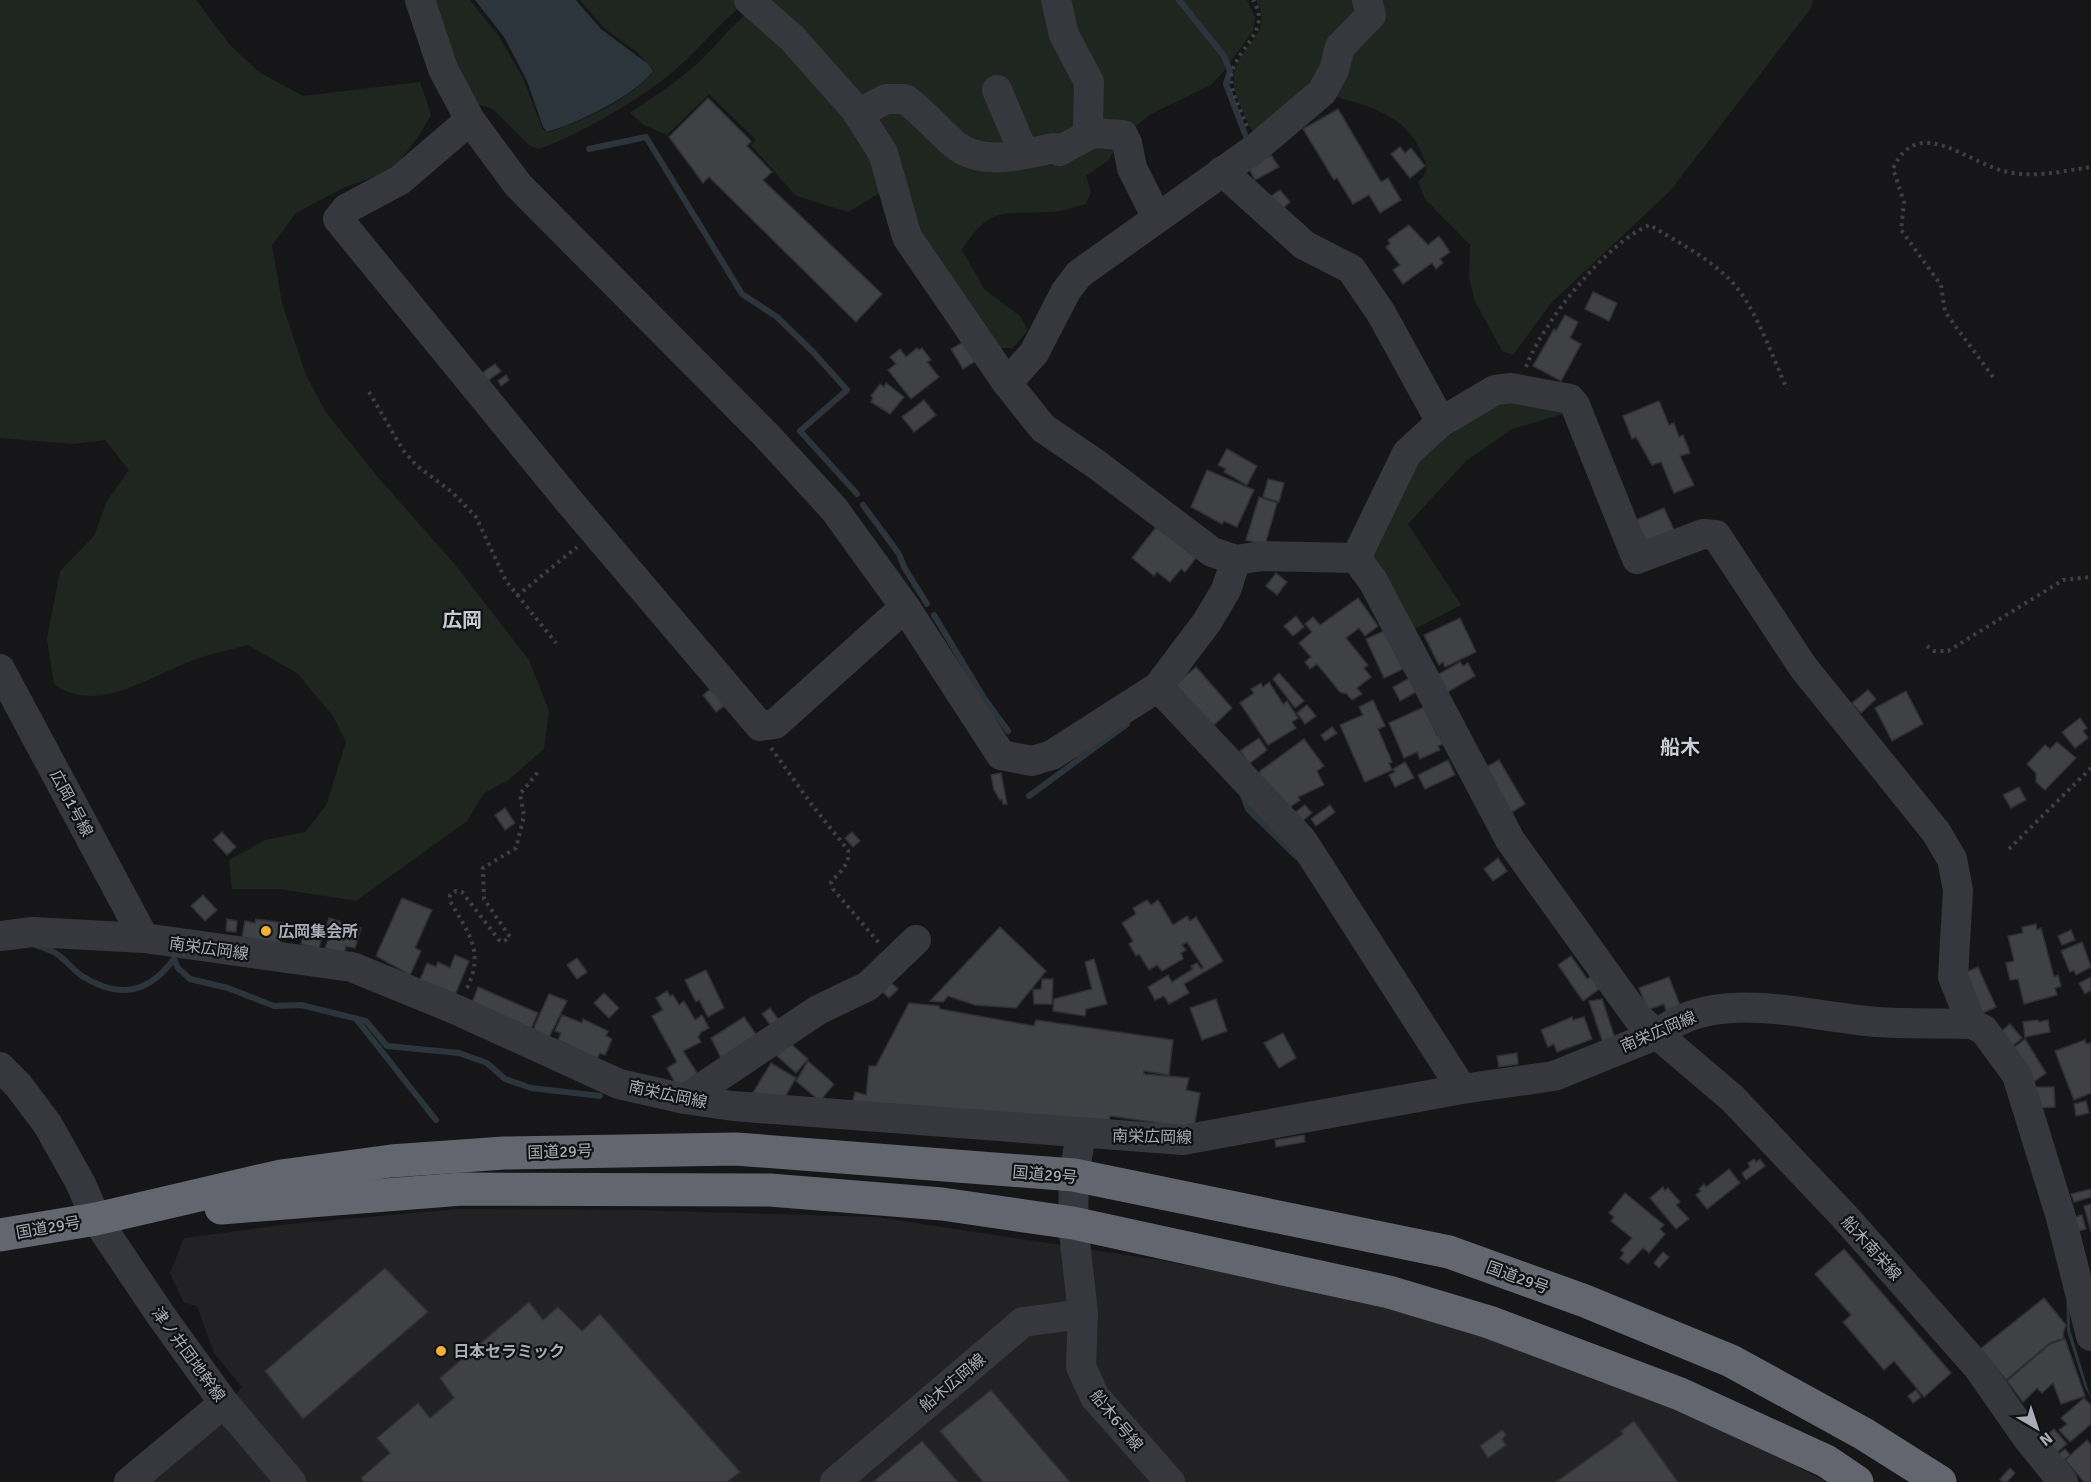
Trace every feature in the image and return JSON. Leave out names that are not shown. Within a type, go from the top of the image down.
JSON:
[{"type":"highway","name":"国道29号","points":[[0,1235],[96,1219],[281,1176],[391,1161],[504,1153],[736,1149],[1074,1175],[1449,1252],[1585,1301],[1731,1361],[1864,1434],[1940,1482]]},
{"type":"highway","name":"国道29号","points":[[96,1219],[462,1189],[613,1188],[770,1190],[942,1204],[1073,1223],[1389,1292],[1489,1322],[1680,1394],[1826,1461],[1857,1482]]},
{"type":"street","points":[[420,0],[443,69],[470,120],[518,184],[766,435],[834,509],[905,606],[1001,755],[1032,761],[1052,755],[1158,687],[1207,622],[1226,590],[1236,560]]},
{"type":"street","points":[[749,0],[792,38],[858,114],[883,153],[907,237],[1007,383],[1043,428],[1212,552],[1236,560],[1262,556],[1356,558],[1407,453],[1441,422],[1495,390],[1518,389],[1570,399],[1575,405],[1637,559],[1702,534],[1716,535],[1803,667],[1936,832],[1952,859],[1958,891],[1953,977],[1972,1024],[1984,1030],[2017,1074],[2060,1214],[2091,1336]]},
{"type":"street","points":[[1056,0],[1064,35],[1089,82],[1087,118],[1088,128],[1092,133]]},
{"type":"street","points":[[1007,383],[1034,353],[1066,291],[1079,274],[1256,147],[1322,92],[1334,70],[1340,47],[1371,15],[1367,0]]},
{"type":"street","points":[[997,90],[1024,154]]},
{"type":"street","points":[[858,114],[886,99],[905,99],[955,145],[987,157],[1024,154],[1054,148],[1059,151],[1066,150],[1092,133],[1123,135],[1132,168],[1157,218]]},
{"type":"street","points":[[470,120],[400,180],[346,208],[338,219],[596,532],[760,726],[775,724],[905,606]]},
{"type":"street","points":[[1222,171],[1304,245],[1351,269],[1361,281],[1441,422]]},
{"type":"street","name":"船木南栄線","points":[[1356,558],[1373,581],[1510,840],[1638,1018],[1732,1098],[1844,1216],[1977,1366],[2026,1436],[2063,1482]]},
{"type":"street","name":"広岡1号線","points":[[0,669],[144,938]]},
{"type":"street","points":[[1158,687],[1302,840],[1462,1089]]},
{"type":"street","name":"南栄広岡線","points":[[0,936],[32,932],[144,938],[352,967],[457,1010],[619,1084],[685,1099],[733,1107],[1182,1140],[1462,1089],[1554,1076],[1658,1034],[1669,1024],[1702,1012],[1771,1008],[1874,1022],[1972,1024]]},
{"type":"street","points":[[685,1099],[818,1010],[868,986],[906,950]]},
{"type":"street","name":"津ノ井団地幹線","points":[[0,1067],[18,1084],[48,1125],[81,1184],[96,1219],[162,1317],[224,1403],[291,1482]]},
{"type":"street","name":"船木6号線","points":[[1081,1134],[1074,1175],[1073,1223],[1083,1314],[1081,1367],[1095,1397],[1170,1482]]},
{"type":"street","name":"船木広岡線","points":[[835,1482],[1023,1322],[1083,1314]]},
{"type":"street","points":[[129,1482],[224,1403]]},
{"type":"path","points":[[1253,0],[1258,7],[1259,24],[1232,72],[1232,86],[1256,147]]},
{"type":"path","points":[[1993,377],[1945,312],[1941,285],[1901,230],[1904,202],[1893,169],[1898,158],[1910,146],[1919,143],[1938,144],[2007,172],[2040,175],[2091,167]]},
{"type":"path","points":[[1518,389],[1532,352],[1559,308],[1608,255],[1640,228],[1650,225],[1702,257],[1728,277],[1753,314],[1787,389]]},
{"type":"path","points":[[369,392],[403,450],[417,466],[452,492],[476,517],[506,581],[556,643]]},
{"type":"path","points":[[517,596],[596,532]]},
{"type":"path","points":[[1927,646],[1934,651],[1948,651],[2063,580],[2091,577]]},
{"type":"path","points":[[760,726],[773,752],[848,850],[850,857],[831,882],[833,889],[855,917],[906,950]]},
{"type":"path","points":[[2008,849],[2091,768]]},
{"type":"path","points":[[457,1010],[476,965],[474,942],[450,901],[450,895],[456,891],[462,892],[499,940],[503,942],[510,937],[484,899],[483,868],[516,848],[524,816],[520,794],[538,771]]},
{"type":"shaded area","points":[[0,0],[196,0],[230,45],[259,72],[303,96],[420,82],[431,115],[418,137],[392,171],[345,187],[296,213],[272,245],[282,303],[306,375],[325,411],[377,476],[457,567],[529,660],[549,711],[544,749],[507,781],[484,793],[467,821],[356,901],[279,889],[232,889],[229,860],[265,840],[305,832],[326,806],[346,742],[333,716],[297,673],[248,645],[214,653],[124,690],[106,694],[88,696],[71,693],[54,684],[47,639],[60,571],[94,536],[107,501],[129,470],[105,440],[74,444],[0,438]]},
{"type":"shaded area","points":[[427,0],[470,0],[500,38],[523,78],[542,128],[547,133],[619,100],[654,71],[637,52],[604,28],[580,0],[742,0],[745,3],[685,61],[652,88],[586,128],[539,149],[530,146],[493,109],[467,101]]},
{"type":"shaded area","points":[[475,0],[576,0],[601,29],[648,64],[653,71],[633,90],[604,108],[547,132],[543,127],[527,81],[504,37]]},
{"type":"shaded area","points":[[761,0],[1053,0],[1086,132],[1021,151],[983,154],[933,118],[861,109]]},
{"type":"shaded area","points":[[1060,0],[1247,0],[1255,17],[1253,31],[1211,85],[1151,114],[1126,134],[1096,130]]},
{"type":"shaded area","points":[[1256,0],[1363,0],[1331,69],[1257,141],[1237,97],[1234,79],[1238,62],[1255,38],[1262,21]]},
{"type":"shaded area","points":[[1371,0],[1813,0],[1812,7],[1670,191],[1552,302],[1513,355],[1502,351],[1475,301],[1469,278],[1470,245],[1425,199],[1418,182],[1426,172],[1426,166],[1414,140],[1405,128],[1381,112],[1323,93]]},
{"type":"shaded area","points":[[752,10],[852,117],[885,190],[848,212],[796,196],[751,145],[756,140],[709,94],[667,135],[644,125],[630,113],[690,70],[737,22]]},
{"type":"shaded area","points":[[890,101],[959,151],[1120,138],[1109,160],[1086,176],[1091,192],[1086,204],[1054,212],[998,215],[980,226],[962,250],[985,290],[1020,316],[1028,330],[1013,348],[997,348],[926,255],[864,114]]},
{"type":"shaded area","points":[[1503,393],[1569,412],[1512,429],[1466,461],[1408,524],[1461,605],[1409,632],[1372,559],[1414,459]]},
{"type":"shaded area","points":[[1977,1037],[1996,1058],[2008,1081],[2055,1223],[2069,1281],[2070,1329],[2091,1399],[2084,1385],[2067,1331],[2066,1279],[2052,1225],[2005,1083],[1993,1060],[1975,1039]]},
{"type":"shaded area","points":[[459,1209],[633,1210],[876,1217],[1159,1260],[1341,1295],[1568,1361],[1703,1418],[1827,1482],[144,1482],[212,1425],[242,1387],[214,1353],[197,1306],[184,1303],[170,1273],[184,1238],[289,1224]]},
{"type":"building","points":[[708,98],[751,141],[747,146],[772,172],[763,180],[882,294],[856,322],[709,177],[703,183],[669,137]]},
{"type":"building","points":[[1338,109],[1381,182],[1388,178],[1401,200],[1380,213],[1369,195],[1353,204],[1337,178],[1334,180],[1303,129]]},
{"type":"building","points":[[1400,147],[1405,153],[1411,148],[1425,166],[1410,178],[1391,154]]},
{"type":"building","points":[[1271,155],[1279,167],[1255,180],[1248,167]]},
{"type":"building","points":[[1280,190],[1290,202],[1281,210],[1270,197]]},
{"type":"building","points":[[1409,225],[1428,245],[1439,236],[1450,252],[1440,259],[1443,263],[1436,269],[1432,263],[1403,284],[1393,270],[1400,265],[1386,247],[1390,244],[1388,240]]},
{"type":"building","points":[[1593,292],[1617,303],[1609,321],[1585,309]]},
{"type":"building","points":[[1565,315],[1578,322],[1570,338],[1581,344],[1561,381],[1533,366],[1554,329],[1556,331]]},
{"type":"building","points":[[967,340],[979,359],[963,369],[951,349]]},
{"type":"building","points":[[917,348],[919,350],[922,348],[931,360],[927,362],[939,377],[911,399],[888,370],[896,364],[890,357],[900,349],[906,357]]},
{"type":"building","points":[[495,364],[501,371],[486,382],[481,374]]},
{"type":"building","points":[[506,375],[509,380],[501,386],[498,381]]},
{"type":"building","points":[[886,383],[904,397],[890,414],[871,402],[873,398],[871,396],[880,384],[884,387]]},
{"type":"building","points":[[924,400],[936,415],[914,432],[902,417]]},
{"type":"building","points":[[1659,401],[1669,425],[1674,423],[1679,437],[1683,435],[1690,453],[1680,456],[1694,485],[1674,493],[1661,462],[1652,465],[1636,437],[1632,439],[1623,416]]},
{"type":"building","points":[[1227,449],[1257,466],[1247,485],[1224,472],[1226,469],[1218,465]]},
{"type":"building","points":[[1207,470],[1254,490],[1237,527],[1224,521],[1222,524],[1191,507]]},
{"type":"building","points":[[1268,479],[1284,483],[1279,502],[1263,497]]},
{"type":"building","points":[[1259,497],[1277,503],[1265,545],[1246,540]]},
{"type":"building","points":[[1664,508],[1674,530],[1646,542],[1636,520]]},
{"type":"building","points":[[1157,526],[1196,558],[1185,572],[1181,569],[1170,582],[1157,572],[1154,576],[1132,558]]},
{"type":"building","points":[[1276,573],[1287,582],[1277,595],[1266,586]]},
{"type":"building","points":[[1358,598],[1378,626],[1365,636],[1359,628],[1346,638],[1368,665],[1364,668],[1371,677],[1357,688],[1362,694],[1352,700],[1347,694],[1340,692],[1317,664],[1310,669],[1305,662],[1311,657],[1299,643],[1312,632],[1305,624],[1313,617],[1320,625]]},
{"type":"building","points":[[1296,616],[1304,627],[1293,636],[1284,626]]},
{"type":"building","points":[[1460,618],[1476,652],[1445,667],[1443,662],[1439,665],[1424,635]]},
{"type":"building","points":[[1386,630],[1403,669],[1384,678],[1366,639]]},
{"type":"building","points":[[1460,662],[1463,666],[1468,663],[1475,676],[1446,693],[1437,675]]},
{"type":"building","points":[[1196,667],[1232,708],[1212,727],[1175,685]]},
{"type":"building","points":[[1279,673],[1304,701],[1295,708],[1273,679]]},
{"type":"building","points":[[1410,678],[1416,692],[1400,701],[1393,687]]},
{"type":"building","points":[[1269,682],[1283,704],[1287,701],[1298,718],[1292,722],[1296,728],[1268,745],[1240,703],[1254,693],[1251,689],[1261,683],[1263,687]]},
{"type":"building","points":[[714,686],[728,703],[716,712],[703,695]]},
{"type":"building","points":[[1868,690],[1876,699],[1861,713],[1852,703]]},
{"type":"building","points":[[1906,691],[1923,724],[1892,741],[1875,708]]},
{"type":"building","points":[[1373,700],[1385,726],[1378,729],[1392,762],[1389,763],[1392,770],[1365,782],[1340,725],[1363,715],[1359,707]]},
{"type":"building","points":[[1307,705],[1316,716],[1305,724],[1297,713]]},
{"type":"building","points":[[1424,707],[1437,735],[1439,733],[1444,743],[1438,746],[1440,750],[1420,759],[1417,752],[1404,758],[1389,723]]},
{"type":"building","points":[[2080,718],[2087,728],[2083,731],[2088,738],[2075,748],[2062,732]]},
{"type":"building","points":[[1332,727],[1337,733],[1325,741],[1321,735]]},
{"type":"building","points":[[1259,738],[1267,750],[1249,764],[1240,751]]},
{"type":"building","points":[[1304,739],[1324,766],[1317,771],[1324,785],[1298,797],[1300,800],[1290,807],[1259,777],[1260,771]]},
{"type":"building","points":[[2057,742],[2076,758],[2045,790],[2036,782],[2036,773],[2027,764],[2045,745],[2050,749]]},
{"type":"building","points":[[1448,760],[1455,775],[1425,789],[1418,775]]},
{"type":"building","points":[[1499,760],[1525,804],[1509,814],[1483,769]]},
{"type":"building","points":[[1405,762],[1414,778],[1395,787],[1389,775],[1395,772],[1393,769]]},
{"type":"building","points":[[1001,773],[1007,804],[1003,804],[1002,799],[1000,800],[994,790],[991,775]]},
{"type":"building","points":[[2019,787],[2026,800],[2011,808],[2003,795]]},
{"type":"building","points":[[1305,805],[1312,813],[1300,823],[1293,814]]},
{"type":"building","points":[[1330,805],[1335,812],[1316,826],[1311,819]]},
{"type":"building","points":[[505,808],[515,823],[505,830],[495,815]]},
{"type":"building","points":[[222,832],[236,847],[227,855],[213,840]]},
{"type":"building","points":[[852,832],[860,841],[853,847],[845,838]]},
{"type":"building","points":[[1498,858],[1507,871],[1493,881],[1484,869]]},
{"type":"building","points":[[203,895],[217,910],[205,921],[191,906]]},
{"type":"building","points":[[402,898],[432,910],[415,948],[421,951],[410,975],[376,956]]},
{"type":"building","points":[[1147,900],[1151,905],[1158,900],[1173,925],[1187,916],[1190,921],[1196,917],[1223,961],[1184,984],[1189,993],[1169,1004],[1164,996],[1155,1000],[1148,987],[1168,975],[1172,982],[1193,969],[1191,966],[1197,963],[1201,969],[1203,967],[1187,942],[1182,945],[1186,950],[1181,953],[1183,959],[1162,971],[1157,965],[1149,970],[1139,954],[1136,956],[1129,944],[1133,941],[1122,923],[1136,914],[1133,908]]},
{"type":"building","points":[[329,918],[361,928],[355,948],[346,946],[344,954],[325,948],[328,940],[323,938]]},
{"type":"building","points":[[227,919],[237,921],[236,932],[226,931]]},
{"type":"building","points":[[256,919],[283,923],[280,944],[242,937],[245,921],[255,923]]},
{"type":"building","points":[[2036,924],[2037,930],[2041,928],[2054,977],[2058,975],[2061,986],[2055,988],[2057,995],[2024,1004],[2018,979],[2010,980],[2006,963],[2014,961],[2008,936],[2023,933],[2022,927]]},
{"type":"building","points":[[1000,927],[1046,971],[1016,1008],[975,1005],[948,996],[943,1002],[930,1001]]},
{"type":"building","points":[[305,928],[323,933],[319,949],[301,944]]},
{"type":"building","points":[[2071,930],[2075,940],[2062,945],[2058,936]]},
{"type":"building","points":[[2082,942],[2091,967],[2076,975],[2074,970],[2070,972],[2061,951]]},
{"type":"building","points":[[455,955],[469,961],[455,995],[420,980],[427,963],[436,967],[438,962],[450,968]]},
{"type":"building","points":[[1571,956],[1587,979],[1591,976],[1599,989],[1583,1001],[1558,965]]},
{"type":"building","points":[[577,958],[587,972],[577,979],[567,965]]},
{"type":"building","points":[[1094,959],[1107,1004],[1086,1009],[1085,1016],[1053,1011],[1054,999],[1092,989],[1085,962]]},
{"type":"building","points":[[1978,967],[1996,1007],[1980,1014],[1962,974]]},
{"type":"building","points":[[706,970],[724,1008],[708,1017],[699,1000],[696,1002],[685,980]]},
{"type":"building","points":[[1669,977],[1681,1008],[1667,1014],[1664,1004],[1647,1010],[1639,988]]},
{"type":"building","points":[[2091,977],[2091,990],[2085,994],[2079,983]]},
{"type":"building","points":[[887,979],[898,989],[889,998],[878,988]]},
{"type":"building","points":[[1042,979],[1053,979],[1052,1004],[1034,1004],[1033,990],[1041,989]]},
{"type":"building","points":[[478,987],[538,1013],[530,1031],[471,1005]]},
{"type":"building","points":[[667,991],[670,996],[673,995],[679,1005],[684,1001],[695,1020],[702,1015],[709,1028],[701,1032],[698,1037],[701,1042],[683,1051],[699,1076],[678,1088],[667,1068],[677,1062],[652,1016],[663,1010],[656,998]]},
{"type":"building","points":[[604,993],[619,1008],[609,1018],[594,1003]]},
{"type":"building","points":[[549,994],[567,1001],[548,1039],[532,1032]]},
{"type":"building","points":[[1216,999],[1227,1031],[1202,1040],[1190,1008]]},
{"type":"building","points":[[1602,999],[1615,1038],[1603,1043],[1589,1001]]},
{"type":"building","points":[[909,1003],[939,1006],[940,1009],[1034,1026],[1036,1020],[1173,1040],[1169,1075],[1144,1071],[1144,1074],[1189,1078],[1186,1090],[1200,1093],[1194,1128],[1110,1116],[1109,1120],[852,1105],[855,1092],[866,1095],[869,1066],[876,1066]]},
{"type":"building","points":[[770,1008],[781,1023],[773,1029],[762,1014]]},
{"type":"building","points":[[562,1015],[582,1023],[583,1019],[608,1031],[606,1036],[612,1039],[605,1055],[600,1053],[597,1059],[558,1040],[561,1033],[555,1031]]},
{"type":"building","points":[[744,1017],[759,1039],[723,1062],[711,1038]]},
{"type":"building","points":[[1572,1017],[1573,1020],[1584,1017],[1592,1039],[1557,1052],[1554,1044],[1548,1047],[1541,1030]]},
{"type":"building","points":[[2038,1020],[2039,1022],[2048,1020],[2050,1032],[2025,1037],[2023,1022]]},
{"type":"building","points":[[2010,1024],[2022,1038],[2010,1048],[1998,1034]]},
{"type":"building","points":[[1283,1033],[1296,1058],[1279,1068],[1264,1043]]},
{"type":"building","points":[[2025,1039],[2046,1073],[2032,1083],[2013,1048]]},
{"type":"building","points":[[2085,1040],[2086,1044],[2091,1043],[2091,1093],[2074,1100],[2055,1051]]},
{"type":"building","points":[[789,1042],[808,1059],[796,1073],[777,1056]]},
{"type":"building","points":[[1517,1053],[1518,1064],[1499,1067],[1497,1056]]},
{"type":"building","points":[[808,1061],[834,1084],[820,1101],[796,1081]]},
{"type":"building","points":[[771,1063],[796,1078],[782,1102],[751,1096]]},
{"type":"building","points":[[2035,1087],[2054,1087],[2055,1107],[2036,1108]]},
{"type":"building","points":[[2086,1101],[2089,1113],[2076,1116],[2074,1104]]},
{"type":"building","points":[[1304,1135],[1305,1142],[1276,1147],[1275,1140]]},
{"type":"building","points":[[1754,1159],[1756,1162],[1760,1159],[1765,1166],[1746,1180],[1742,1173],[1750,1167],[1748,1163]]},
{"type":"building","points":[[1729,1169],[1740,1183],[1707,1209],[1696,1195],[1701,1191],[1699,1189],[1704,1184],[1706,1187]]},
{"type":"building","points":[[1663,1187],[1665,1191],[1668,1188],[1680,1202],[1676,1205],[1689,1219],[1676,1229],[1650,1198]]},
{"type":"building","points":[[2091,1189],[2091,1197],[2074,1202],[2071,1194]]},
{"type":"building","points":[[1625,1193],[1664,1225],[1660,1229],[1665,1234],[1649,1253],[1643,1248],[1628,1264],[1620,1258],[1624,1253],[1621,1250],[1632,1238],[1611,1221],[1614,1217],[1609,1213]]},
{"type":"building","points":[[2091,1204],[2091,1231],[2084,1206]]},
{"type":"building","points":[[2082,1215],[2086,1229],[2078,1231],[2074,1217]]},
{"type":"building","points":[[1844,1249],[1951,1373],[1924,1397],[1894,1361],[1884,1370],[1843,1322],[1851,1315],[1815,1274]]},
{"type":"building","points":[[1663,1252],[1669,1257],[1659,1268],[1654,1263]]},
{"type":"building","points":[[385,1268],[428,1312],[303,1419],[265,1371]]},
{"type":"building","points":[[2044,1298],[2066,1325],[2064,1338],[2050,1343],[2006,1380],[1980,1349]]},
{"type":"building","points":[[529,1302],[543,1320],[558,1307],[582,1331],[600,1314],[740,1472],[727,1482],[364,1482],[361,1478],[390,1453],[377,1438],[418,1403],[430,1418],[454,1398],[440,1378]]},
{"type":"building","points":[[2065,1339],[2085,1396],[2061,1404],[2053,1383],[2042,1393],[2037,1388],[2023,1402],[2007,1381],[2050,1344]]},
{"type":"building","points":[[991,1390],[1070,1482],[983,1482],[940,1431]]},
{"type":"building","points":[[1916,1390],[1921,1397],[1913,1403],[1908,1396]]},
{"type":"building","points":[[2084,1398],[2091,1405],[2091,1424],[2070,1442],[2059,1430],[2067,1424],[2061,1418]]},
{"type":"building","points":[[1634,1421],[1678,1482],[1556,1482],[1623,1434],[1621,1431]]},
{"type":"building","points":[[2054,1429],[2067,1444],[2055,1454],[2042,1439]]},
{"type":"building","points":[[1502,1430],[1506,1435],[1502,1439],[1506,1445],[1488,1458],[1480,1446]]},
{"type":"building","points":[[2087,1440],[2091,1445],[2091,1482],[2084,1482],[2065,1460]]},
{"type":"building","points":[[922,1441],[958,1482],[873,1482]]},
{"type":"building","points":[[2065,1449],[2070,1455],[2062,1462],[2056,1456]]},
{"type":"building","points":[[2010,1468],[2015,1473],[2007,1482],[2002,1482],[2000,1479]]},
{"type":"waterway","points":[[1179,0],[1224,56],[1230,71],[1226,84],[1248,142]]},
{"type":"waterway","points":[[589,149],[646,137],[742,294],[777,317],[847,390],[800,431],[857,494]]},
{"type":"waterway","points":[[863,505],[899,554],[904,567],[927,604]]},
{"type":"waterway","points":[[934,615],[984,698],[1008,731]]},
{"type":"waterway","points":[[1029,796],[1127,724]]},
{"type":"waterway","points":[[1243,796],[1248,809],[1297,857]]},
{"type":"waterway","points":[[36,945],[57,954],[82,976],[108,988],[121,990],[143,986],[154,980],[174,959],[178,968],[190,979],[228,988],[274,1006],[301,1005],[366,1021],[387,1046],[459,1053],[487,1063],[505,1079],[531,1088],[600,1096]]},
{"type":"waterway","points":[[357,1020],[436,1120]]},
{"type":"place","name":"広岡集会所","points":[[266,931]]},
{"type":"place","name":"日本セラミック","points":[[441,1351]]},
{"type":"district","name":"広岡","points":[[462,620]]},
{"type":"district","name":"船木","points":[[1680,747]]}]
